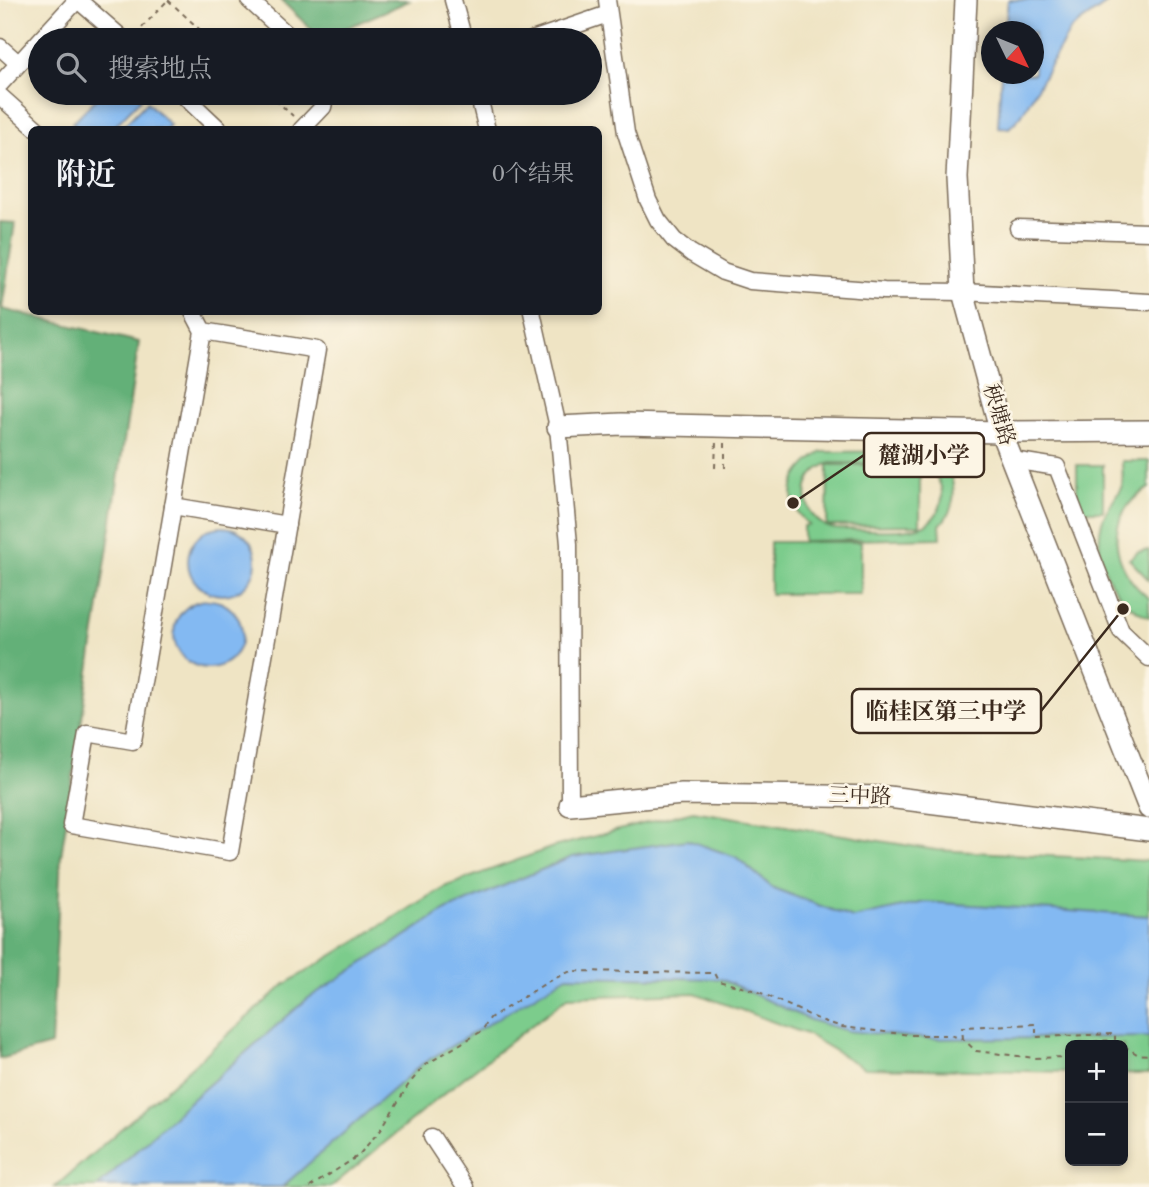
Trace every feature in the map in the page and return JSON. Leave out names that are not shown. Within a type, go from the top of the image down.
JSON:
[{"type":"main road","name":"秧塘路","points":[[966,0],[957,178],[963,292],[1001,432],[1149,808]]},
{"type":"main road","points":[[558,427],[622,424],[1001,432],[1149,431]]},
{"type":"main road","name":"三中路","points":[[570,805],[682,794],[888,797],[1149,830]]},
{"type":"street","points":[[51,28],[78,0],[110,28]]},
{"type":"street","points":[[250,0],[280,28]]},
{"type":"street","points":[[453,0],[461,28]]},
{"type":"street","points":[[560,28],[608,7],[626,133],[638,176],[658,220],[674,240],[723,272],[750,281],[884,291],[963,292],[1149,302]]},
{"type":"street","points":[[0,47],[18,63]]},
{"type":"street","points":[[0,84],[28,52]]},
{"type":"street","points":[[0,96],[34,126]]},
{"type":"street","points":[[194,105],[216,126]]},
{"type":"street","points":[[304,126],[323,105]]},
{"type":"street","points":[[481,105],[486,126]]},
{"type":"street","points":[[1018,228],[1149,232]]},
{"type":"street","points":[[195,315],[204,331],[133,741],[87,733],[71,825],[230,852],[317,350],[204,331]]},
{"type":"street","points":[[533,315],[558,427],[569,544],[570,805]]},
{"type":"street","points":[[1012,460],[1058,467],[1121,631],[1149,658]]},
{"type":"street","points":[[173,506],[287,525]]},
{"type":"street","points":[[432,1136],[466,1187]]},
{"type":"path","points":[[141,28],[168,0],[198,28]]},
{"type":"path","points":[[280,105],[300,126]]},
{"type":"path","points":[[715,468],[721,426]]},
{"type":"path","points":[[721,426],[725,468]]},
{"type":"path","points":[[310,1187],[358,1156],[381,1129],[409,1084],[425,1065],[482,1031],[490,1018],[549,981],[571,971],[714,973],[718,981],[757,991],[820,1020],[842,1027],[911,1035],[950,1035],[963,1039],[976,1051],[1035,1058],[1065,1056]]},
{"type":"path","points":[[963,1039],[962,1027],[1036,1024],[1036,1037],[1115,1034],[1115,1040]]},
{"type":"path","points":[[1128,1048],[1137,1054],[1149,1055]]},
{"type":"green space","points":[[281,0],[411,0],[346,28],[310,28]]},
{"type":"green space","points":[[0,222],[15,223],[2,309],[139,342],[61,856],[51,1045],[0,1059]]},
{"type":"green space","points":[[925,451],[935,457],[944,464],[949,474],[954,495],[947,516],[940,525],[941,538],[803,541],[803,526],[809,525],[794,505],[793,486],[804,467],[822,452]],"holes":[[[831,463],[919,464],[935,475],[942,493],[936,514],[924,525],[900,530],[836,529],[824,525],[809,509],[806,498],[811,477]]]},
{"type":"green space","points":[[1122,461],[1149,461],[1149,488],[1134,499],[1124,512],[1118,527],[1117,542],[1119,557],[1126,572],[1149,598],[1149,617],[1125,601],[1116,590],[1108,578],[1100,550],[1102,522],[1122,485]]},
{"type":"green space","points":[[828,465],[920,465],[920,525],[827,526]]},
{"type":"green space","points":[[1077,465],[1103,465],[1103,511],[1077,511]]},
{"type":"green space","points":[[770,542],[861,542],[861,594],[770,594]]},
{"type":"green space","points":[[1149,550],[1149,580],[1129,559],[1138,552]]},
{"type":"green space","points":[[693,811],[936,850],[1149,861],[1149,1074],[1128,1074],[1128,1040],[1065,1040],[1065,1072],[864,1068],[806,1034],[695,993],[568,997],[452,1087],[331,1187],[55,1187],[284,985],[444,887],[553,847]]},
{"type":"water","points":[[1008,0],[1112,0],[1071,29],[1044,76],[1044,21],[1006,21]]},
{"type":"water","points":[[1000,84],[1039,84],[1021,116],[1009,128],[998,127]]},
{"type":"water","points":[[90,105],[135,105],[115,126],[76,126],[72,123]]},
{"type":"water","points":[[144,105],[150,105],[170,125],[169,126],[123,126]]},
{"type":"water","points":[[229,527],[250,542],[256,554],[254,574],[246,585],[229,595],[215,595],[198,585],[190,574],[188,554],[198,537],[209,529]]},
{"type":"water","points":[[208,600],[221,602],[232,610],[240,621],[240,647],[232,658],[221,666],[208,668],[195,666],[184,658],[176,647],[174,634],[176,621],[184,610],[195,602]]},
{"type":"water","points":[[687,840],[736,857],[773,888],[853,918],[925,902],[1149,916],[1149,1037],[931,1039],[848,1031],[810,1020],[721,979],[567,976],[422,1064],[282,1187],[97,1187],[191,1100],[307,999],[446,910],[572,857]]},
{"type":"place","name":"麓湖小学","points":[[793,503]]},
{"type":"place","name":"临桂区第三中学","points":[[1123,609]]}]
